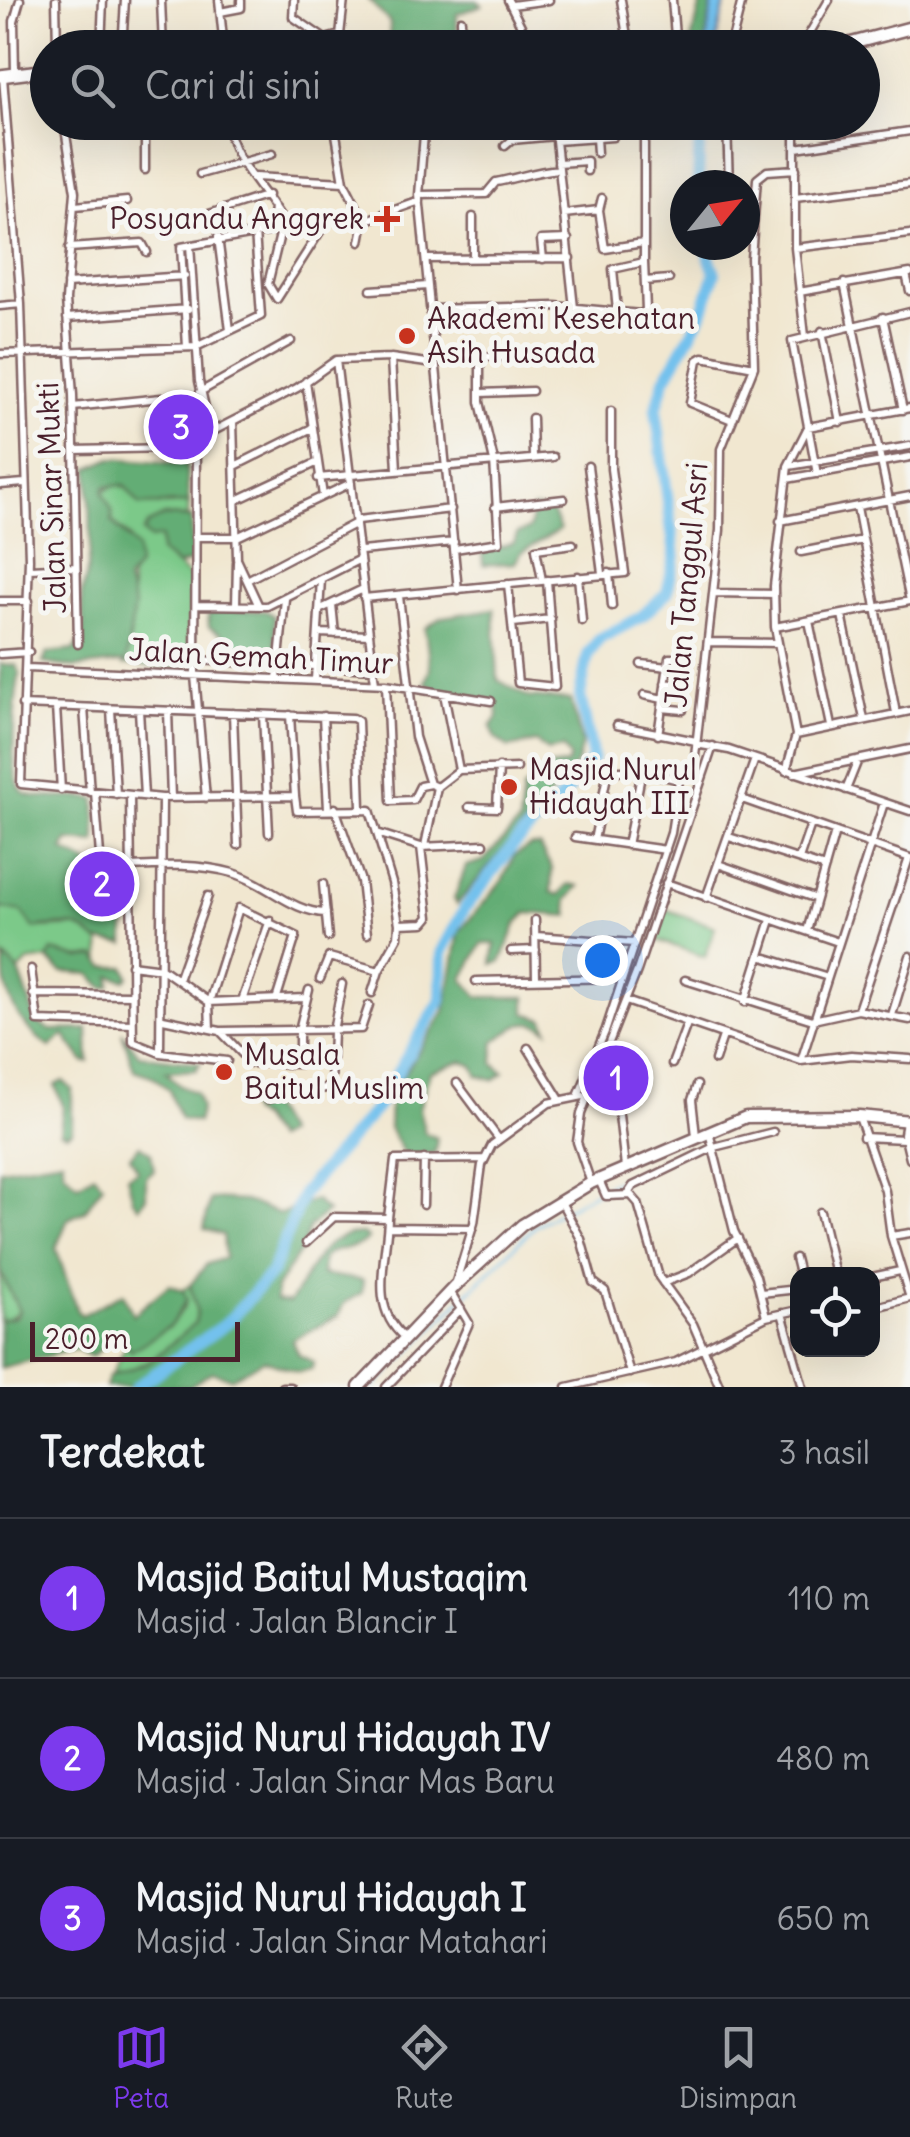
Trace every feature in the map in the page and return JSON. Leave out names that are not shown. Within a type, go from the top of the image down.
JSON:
[{"type":"main road","points":[[880,39],[909,33]]},
{"type":"street","points":[[20,0],[6,75],[21,304],[24,484],[30,569],[21,784],[167,798],[295,796]]},
{"type":"street","points":[[56,0],[57,30]]},
{"type":"street","points":[[102,30],[103,0]]},
{"type":"street","points":[[123,30],[124,0]]},
{"type":"street","points":[[161,0],[162,30]]},
{"type":"street","points":[[220,0],[222,30]]},
{"type":"street","points":[[220,12],[240,8],[241,0]]},
{"type":"street","points":[[294,0],[293,17],[308,30]]},
{"type":"street","points":[[341,30],[344,0]]},
{"type":"street","points":[[523,30],[510,3],[549,0]]},
{"type":"street","points":[[621,0],[625,30]]},
{"type":"street","points":[[672,0],[674,30]]},
{"type":"street","points":[[734,30],[742,0]]},
{"type":"street","points":[[810,30],[828,0]]},
{"type":"street","points":[[461,20],[461,30]]},
{"type":"street","points":[[880,135],[910,131]]},
{"type":"street","name":"Jalan Sinar Mukti","points":[[67,140],[75,192],[67,318],[78,644]]},
{"type":"street","points":[[144,140],[146,170]]},
{"type":"street","points":[[233,140],[240,159],[268,195],[282,222],[268,284],[277,298],[325,220]]},
{"type":"street","points":[[337,140],[344,182],[364,220],[360,242]]},
{"type":"street","points":[[424,140],[419,198],[458,590]]},
{"type":"street","points":[[505,146],[512,140]]},
{"type":"street","points":[[556,140],[574,308]]},
{"type":"street","points":[[596,140],[597,153]]},
{"type":"street","points":[[431,309],[574,308],[644,313],[644,140]]},
{"type":"street","points":[[727,140],[729,170]]},
{"type":"street","points":[[795,140],[795,248],[805,336]]},
{"type":"street","points":[[796,148],[850,140]]},
{"type":"street","points":[[200,174],[240,159],[272,154]]},
{"type":"street","points":[[364,220],[419,198],[486,194],[496,182],[516,180],[526,172],[589,161],[588,171]]},
{"type":"street","name":"Jalan Tanggul Asri","points":[[583,1096],[672,833],[679,780],[694,765],[720,530],[721,449],[754,367],[750,258],[757,179],[767,171],[796,169]]},
{"type":"street","points":[[254,177],[344,182]]},
{"type":"street","points":[[795,198],[910,184]]},
{"type":"street","points":[[169,227],[268,195]]},
{"type":"street","points":[[602,198],[599,210],[605,249],[643,243]]},
{"type":"street","points":[[75,206],[127,202]]},
{"type":"street","points":[[210,430],[192,347],[182,246],[272,231],[274,207]]},
{"type":"street","points":[[564,214],[599,210]]},
{"type":"street","points":[[472,217],[473,257]]},
{"type":"street","points":[[282,222],[321,230]]},
{"type":"street","points":[[0,354],[192,347],[261,316],[255,232]]},
{"type":"street","points":[[795,248],[910,234]]},
{"type":"street","points":[[218,237],[230,330]]},
{"type":"street","points":[[542,258],[537,240],[568,239]]},
{"type":"street","points":[[69,248],[142,243],[147,252]]},
{"type":"street","points":[[190,245],[192,347]]},
{"type":"street","points":[[426,259],[570,258]]},
{"type":"street","points":[[617,312],[613,269],[644,262]]},
{"type":"street","points":[[799,292],[908,274],[910,291]]},
{"type":"street","points":[[67,284],[184,276]]},
{"type":"street","points":[[645,281],[670,279]]},
{"type":"street","points":[[775,628],[910,601],[844,283]]},
{"type":"street","points":[[371,290],[428,286]]},
{"type":"street","points":[[0,306],[21,304]]},
{"type":"street","points":[[67,318],[188,308]]},
{"type":"street","points":[[816,474],[792,343],[852,323],[910,312]]},
{"type":"street","points":[[808,428],[906,409],[883,317]]},
{"type":"street","points":[[822,331],[840,422]]},
{"type":"street","points":[[200,392],[291,341]]},
{"type":"street","points":[[433,354],[545,360]]},
{"type":"street","points":[[196,605],[267,606],[360,555],[497,544],[494,461],[481,393],[480,354]]},
{"type":"street","points":[[732,420],[690,403],[698,360],[703,357],[754,367]]},
{"type":"street","points":[[74,450],[170,448],[196,440],[306,381],[336,360],[392,358],[434,364]]},
{"type":"street","points":[[392,358],[397,470]]},
{"type":"street","points":[[336,360],[375,683]]},
{"type":"street","points":[[306,381],[322,496]]},
{"type":"street","points":[[481,393],[532,391]]},
{"type":"street","points":[[73,407],[181,399],[196,440],[195,676],[206,798]]},
{"type":"street","points":[[364,598],[627,571],[611,469],[612,412]]},
{"type":"street","points":[[532,418],[533,458]]},
{"type":"street","points":[[233,420],[236,605]]},
{"type":"street","points":[[235,466],[312,428]]},
{"type":"street","points":[[789,772],[796,736],[775,628],[774,594],[788,466],[808,428]]},
{"type":"street","points":[[788,466],[910,446]]},
{"type":"street","points":[[786,479],[910,456]]},
{"type":"street","points":[[318,478],[553,457]]},
{"type":"street","points":[[237,500],[316,462]]},
{"type":"street","points":[[588,466],[612,606]]},
{"type":"street","points":[[0,485],[24,484]]},
{"type":"street","points":[[195,537],[237,537],[351,484]]},
{"type":"street","points":[[780,521],[910,496]]},
{"type":"street","points":[[496,507],[564,499]]},
{"type":"street","points":[[856,507],[896,713]]},
{"type":"street","points":[[249,579],[357,521],[452,508]]},
{"type":"street","points":[[801,552],[863,540]]},
{"type":"street","points":[[508,584],[519,685],[554,687],[551,619],[538,548],[573,544]]},
{"type":"street","points":[[237,559],[258,604]]},
{"type":"street","points":[[30,569],[76,567]]},
{"type":"street","points":[[578,576],[582,621]]},
{"type":"street","points":[[316,680],[322,579]]},
{"type":"street","points":[[320,610],[362,589]]},
{"type":"street","points":[[713,593],[774,594]]},
{"type":"street","points":[[398,596],[415,737],[434,786],[423,846],[430,917],[424,923],[399,924]]},
{"type":"street","points":[[277,679],[285,599]]},
{"type":"street","points":[[0,601],[30,601]]},
{"type":"street","points":[[332,604],[335,634]]},
{"type":"street","points":[[842,615],[864,720]]},
{"type":"street","points":[[513,623],[551,619]]},
{"type":"street","points":[[809,621],[832,726]]},
{"type":"street","points":[[319,634],[369,635]]},
{"type":"street","points":[[708,642],[778,642]]},
{"type":"street","points":[[0,654],[29,652]]},
{"type":"street","points":[[658,735],[670,657],[684,658]]},
{"type":"street","name":"Jalan Gemah Timur","points":[[195,660],[375,669]]},
{"type":"street","points":[[642,664],[668,667]]},
{"type":"street","name":"Jalan Gemah Timur","points":[[26,668],[375,683],[491,701]]},
{"type":"street","points":[[665,683],[686,685]]},
{"type":"street","points":[[386,684],[390,801],[413,800],[420,786],[434,786],[460,770],[516,768]]},
{"type":"street","points":[[444,694],[460,770]]},
{"type":"street","points":[[644,695],[683,710]]},
{"type":"street","points":[[22,705],[353,718],[358,722],[361,807]]},
{"type":"street","points":[[56,707],[62,790]]},
{"type":"street","points":[[84,708],[98,864],[131,868],[164,864],[232,873],[305,911],[326,913]]},
{"type":"street","points":[[111,709],[116,794]]},
{"type":"street","points":[[139,710],[144,796]]},
{"type":"street","points":[[796,736],[910,710]]},
{"type":"street","points":[[160,1052],[168,711]]},
{"type":"street","points":[[233,714],[238,845]]},
{"type":"street","points":[[263,714],[269,833]]},
{"type":"street","points":[[290,715],[298,811],[361,807],[370,810],[399,924],[398,937],[372,993]]},
{"type":"street","points":[[323,716],[332,809],[361,881],[366,934]]},
{"type":"street","points":[[617,725],[712,746],[910,812]]},
{"type":"street","points":[[712,746],[626,1001],[604,1057],[583,1096],[577,1142],[605,1195],[627,1195],[638,1203],[662,1283],[693,1324],[720,1387]]},
{"type":"street","points":[[789,772],[910,749]]},
{"type":"street","points":[[706,898],[721,865],[755,759]]},
{"type":"street","points":[[846,790],[859,759]]},
{"type":"street","points":[[469,807],[497,808],[498,767]]},
{"type":"street","points":[[594,840],[606,773],[642,771],[679,780]]},
{"type":"street","points":[[627,845],[642,771]]},
{"type":"street","points":[[130,795],[134,1045],[227,1061]]},
{"type":"street","points":[[742,799],[909,858],[858,1010]]},
{"type":"street","points":[[801,1061],[884,803]]},
{"type":"street","points":[[799,859],[811,824]]},
{"type":"street","points":[[807,931],[834,832]]},
{"type":"street","points":[[376,833],[423,846],[484,844]]},
{"type":"street","points":[[672,833],[683,837]]},
{"type":"street","points":[[575,837],[666,850]]},
{"type":"street","points":[[728,837],[825,868]]},
{"type":"street","points":[[721,865],[815,898]]},
{"type":"street","points":[[666,883],[838,942]]},
{"type":"street","points":[[323,884],[328,937]]},
{"type":"street","points":[[178,980],[208,896]]},
{"type":"street","points":[[210,1028],[209,1002],[236,910],[242,908],[270,920],[297,938],[277,997]]},
{"type":"street","points":[[242,998],[270,920]]},
{"type":"street","points":[[535,920],[536,978]]},
{"type":"street","points":[[745,1002],[772,920]]},
{"type":"street","points":[[536,936],[634,943]]},
{"type":"street","points":[[511,952],[536,950]]},
{"type":"street","points":[[760,956],[828,977]]},
{"type":"street","points":[[892,1015],[910,956]]},
{"type":"street","points":[[320,979],[329,957],[379,971]]},
{"type":"street","points":[[131,965],[162,969],[209,1002],[307,994],[299,1030],[299,1064],[251,1063],[220,1031]]},
{"type":"street","points":[[626,968],[636,971]]},
{"type":"street","points":[[32,969],[38,1021],[132,1024]]},
{"type":"street","points":[[476,981],[621,978]]},
{"type":"street","points":[[686,980],[745,1002],[813,1020],[858,1010],[910,1020]]},
{"type":"street","points":[[267,1099],[330,1087],[333,1030],[342,984]]},
{"type":"street","points":[[33,994],[132,995]]},
{"type":"street","points":[[626,1001],[801,1061],[852,1055],[910,1059]]},
{"type":"street","points":[[163,1019],[220,1031],[364,1028],[370,1005]]},
{"type":"street","points":[[163,1007],[186,1024]]},
{"type":"street","points":[[672,1064],[687,1024]]},
{"type":"street","points":[[715,1060],[723,1036]]},
{"type":"street","points":[[528,1048],[559,1098]]},
{"type":"street","points":[[604,1057],[639,1068]]},
{"type":"street","points":[[457,1084],[498,1138]]},
{"type":"street","points":[[696,1136],[692,1100],[697,1085]]},
{"type":"street","points":[[442,1387],[468,1323],[453,1291],[473,1228],[484,1159],[498,1138],[559,1098],[583,1096]]},
{"type":"street","points":[[619,1114],[624,1167]]},
{"type":"street","points":[[359,1387],[404,1337],[522,1225],[624,1167],[752,1116],[859,1116],[906,1133]]},
{"type":"street","points":[[859,1116],[885,1191],[891,1236],[910,1298],[880,1306]]},
{"type":"street","points":[[709,1131],[738,1238],[761,1293],[766,1317]]},
{"type":"street","points":[[627,1195],[631,1187],[714,1146],[773,1132]]},
{"type":"street","points":[[863,1136],[906,1133]]},
{"type":"street","points":[[906,1133],[910,1158]]},
{"type":"street","points":[[423,1205],[424,1159]]},
{"type":"street","points":[[404,1337],[388,1320],[381,1300],[394,1162],[484,1159]]},
{"type":"street","points":[[561,1202],[581,1238],[592,1282],[605,1291],[630,1373]]},
{"type":"street","points":[[820,1212],[833,1267]]},
{"type":"street","points":[[306,1243],[334,1217],[388,1227],[473,1228]]},
{"type":"street","points":[[891,1236],[910,1233]]},
{"type":"street","points":[[662,1283],[690,1274],[738,1238]]},
{"type":"street","points":[[795,1258],[797,1267]]},
{"type":"street","points":[[880,1275],[900,1271]]},
{"type":"street","points":[[761,1293],[790,1290]]},
{"type":"street","points":[[386,1387],[461,1308]]},
{"type":"street","points":[[567,1387],[630,1373],[703,1350],[766,1317],[790,1312]]},
{"type":"street","points":[[782,1313],[803,1387]]},
{"type":"street","points":[[282,1387],[290,1387]]},
{"type":"green space","points":[[369,0],[478,1],[482,5],[457,14],[457,30],[390,30],[390,23]]},
{"type":"green space","points":[[702,0],[713,0],[708,30],[694,30]]},
{"type":"green space","points":[[112,458],[186,464],[189,503],[140,505],[124,485],[105,487],[103,493],[112,510],[112,522],[137,548],[138,566],[127,581],[134,606],[126,662],[75,668],[43,663],[47,653],[74,650],[80,640],[81,596],[90,544],[89,468]]},
{"type":"green space","points":[[117,483],[155,504],[189,503],[188,517],[166,516],[151,523],[155,536],[163,540],[160,552],[191,577],[191,651],[179,668],[123,665],[131,623],[130,538],[112,522],[112,510],[102,493]]},
{"type":"green space","points":[[534,508],[552,512],[560,530],[521,553],[515,563],[483,565],[482,552],[514,543],[517,534],[529,529]]},
{"type":"green space","points":[[165,516],[192,518],[192,561],[178,566],[160,552],[161,537],[150,539],[143,532],[148,524]]},
{"type":"green space","points":[[494,609],[498,680],[528,697],[571,700],[582,744],[577,763],[457,904],[454,899],[466,866],[483,861],[519,823],[523,789],[548,767],[566,765],[570,758],[563,748],[547,751],[536,742],[509,748],[496,739],[491,727],[498,717],[497,703],[444,692],[425,683],[430,669],[425,628],[442,617]]},
{"type":"green space","points":[[266,611],[274,616],[276,661],[225,657],[223,635],[209,627],[208,614]]},
{"type":"green space","points":[[0,664],[16,665],[20,673],[14,757],[20,787],[34,796],[96,799],[96,843],[68,841],[63,850],[91,865],[89,889],[105,909],[125,909],[125,944],[97,941],[75,926],[34,928],[22,912],[0,908]]},
{"type":"green space","points":[[530,846],[539,846],[552,868],[551,892],[559,895],[569,884],[579,886],[567,900],[569,916],[527,913],[517,923],[501,962],[492,964],[495,944],[482,944],[463,979],[479,997],[526,997],[526,1013],[544,1019],[548,1030],[526,1023],[495,1041],[493,1063],[504,1072],[494,1080],[478,1076],[473,1066],[462,1061],[430,1072],[419,1109],[425,1133],[437,1138],[435,1153],[405,1156],[389,1128],[390,1096],[445,1011],[459,932],[502,881],[514,856]]},
{"type":"green space","points":[[0,908],[22,911],[37,928],[78,926],[100,941],[101,963],[96,956],[79,958],[52,951],[48,959],[28,962],[19,971],[0,958]]},
{"type":"green space","points":[[665,909],[715,927],[705,957],[654,939]]},
{"type":"green space","points":[[52,951],[80,958],[96,956],[105,967],[125,967],[129,976],[126,980],[111,976],[110,986],[104,988],[90,974],[61,972],[48,959]]},
{"type":"green space","points":[[5,957],[19,971],[37,1023],[51,1030],[88,1029],[89,1062],[84,1062],[64,1035],[50,1047],[21,1020],[9,997]]},
{"type":"green space","points":[[122,1032],[139,1055],[200,1063],[196,1070],[166,1072],[180,1086],[196,1093],[201,1107],[197,1122],[180,1119],[169,1090],[154,1077],[134,1070]]},
{"type":"green space","points":[[63,1081],[72,1089],[72,1131],[66,1134],[60,1132],[63,1106],[55,1085]]},
{"type":"green space","points":[[248,1084],[268,1103],[286,1134],[275,1140],[260,1118],[251,1114],[242,1090]]},
{"type":"green space","points":[[140,1145],[151,1153],[154,1170],[146,1177],[146,1197],[139,1207],[133,1200],[127,1176],[138,1170],[130,1156]]},
{"type":"green space","points":[[62,1159],[64,1171],[78,1184],[94,1174],[103,1184],[85,1211],[68,1219],[56,1248],[77,1311],[82,1315],[123,1293],[133,1315],[169,1285],[183,1290],[187,1300],[170,1326],[131,1351],[120,1334],[91,1357],[76,1349],[0,1368],[0,1320],[16,1317],[19,1311],[0,1271],[0,1169]]},
{"type":"green space","points":[[210,1199],[245,1201],[280,1214],[315,1200],[327,1212],[309,1227],[302,1248],[276,1288],[276,1300],[289,1303],[326,1247],[348,1235],[363,1234],[368,1239],[363,1243],[323,1258],[322,1275],[363,1280],[362,1293],[344,1303],[338,1316],[292,1340],[299,1355],[314,1362],[312,1369],[299,1372],[264,1360],[232,1378],[212,1372],[188,1387],[105,1387],[109,1376],[148,1363],[195,1323],[197,1313],[190,1285],[207,1264],[225,1258],[223,1235],[204,1229]]},
{"type":"green space","points":[[0,1271],[19,1311],[5,1321],[0,1320]]},
{"type":"green space","points":[[190,1285],[196,1309],[193,1327],[148,1361],[112,1374],[126,1345],[132,1350],[170,1326],[185,1306],[183,1290]]},
{"type":"water","points":[[713,0],[726,0],[719,30],[708,30]]},
{"type":"waterway","points":[[698,170],[699,140]]},
{"type":"waterway","points":[[136,1387],[228,1322],[272,1272],[303,1193],[376,1108],[441,1000],[442,951],[465,908],[515,843],[558,802],[593,759],[580,695],[588,655],[599,639],[641,617],[667,593],[675,556],[656,410],[665,379],[701,316],[715,273],[710,260]]},
{"type":"waterway","points":[[606,1186],[618,1181]]},
{"type":"waterway","points":[[374,1387],[535,1226],[599,1190]]},
{"type":"place","name":"Posyandu Anggrek","points":[[387,219]]},
{"type":"place","name":"Akademi Kesehatan Asih Husada","points":[[407,336]]},
{"type":"place","name":"Masjid Nurul Hidayah I","points":[[181,427]]},
{"type":"place","name":"Masjid Nurul Hidayah III","points":[[509,787]]},
{"type":"place","name":"Masjid Nurul Hidayah IV","points":[[102,884]]},
{"type":"place","name":"Musala Baitul Muslim","points":[[224,1072]]},
{"type":"place","name":"Masjid Baitul Mustaqim","points":[[616,1078]]}]
